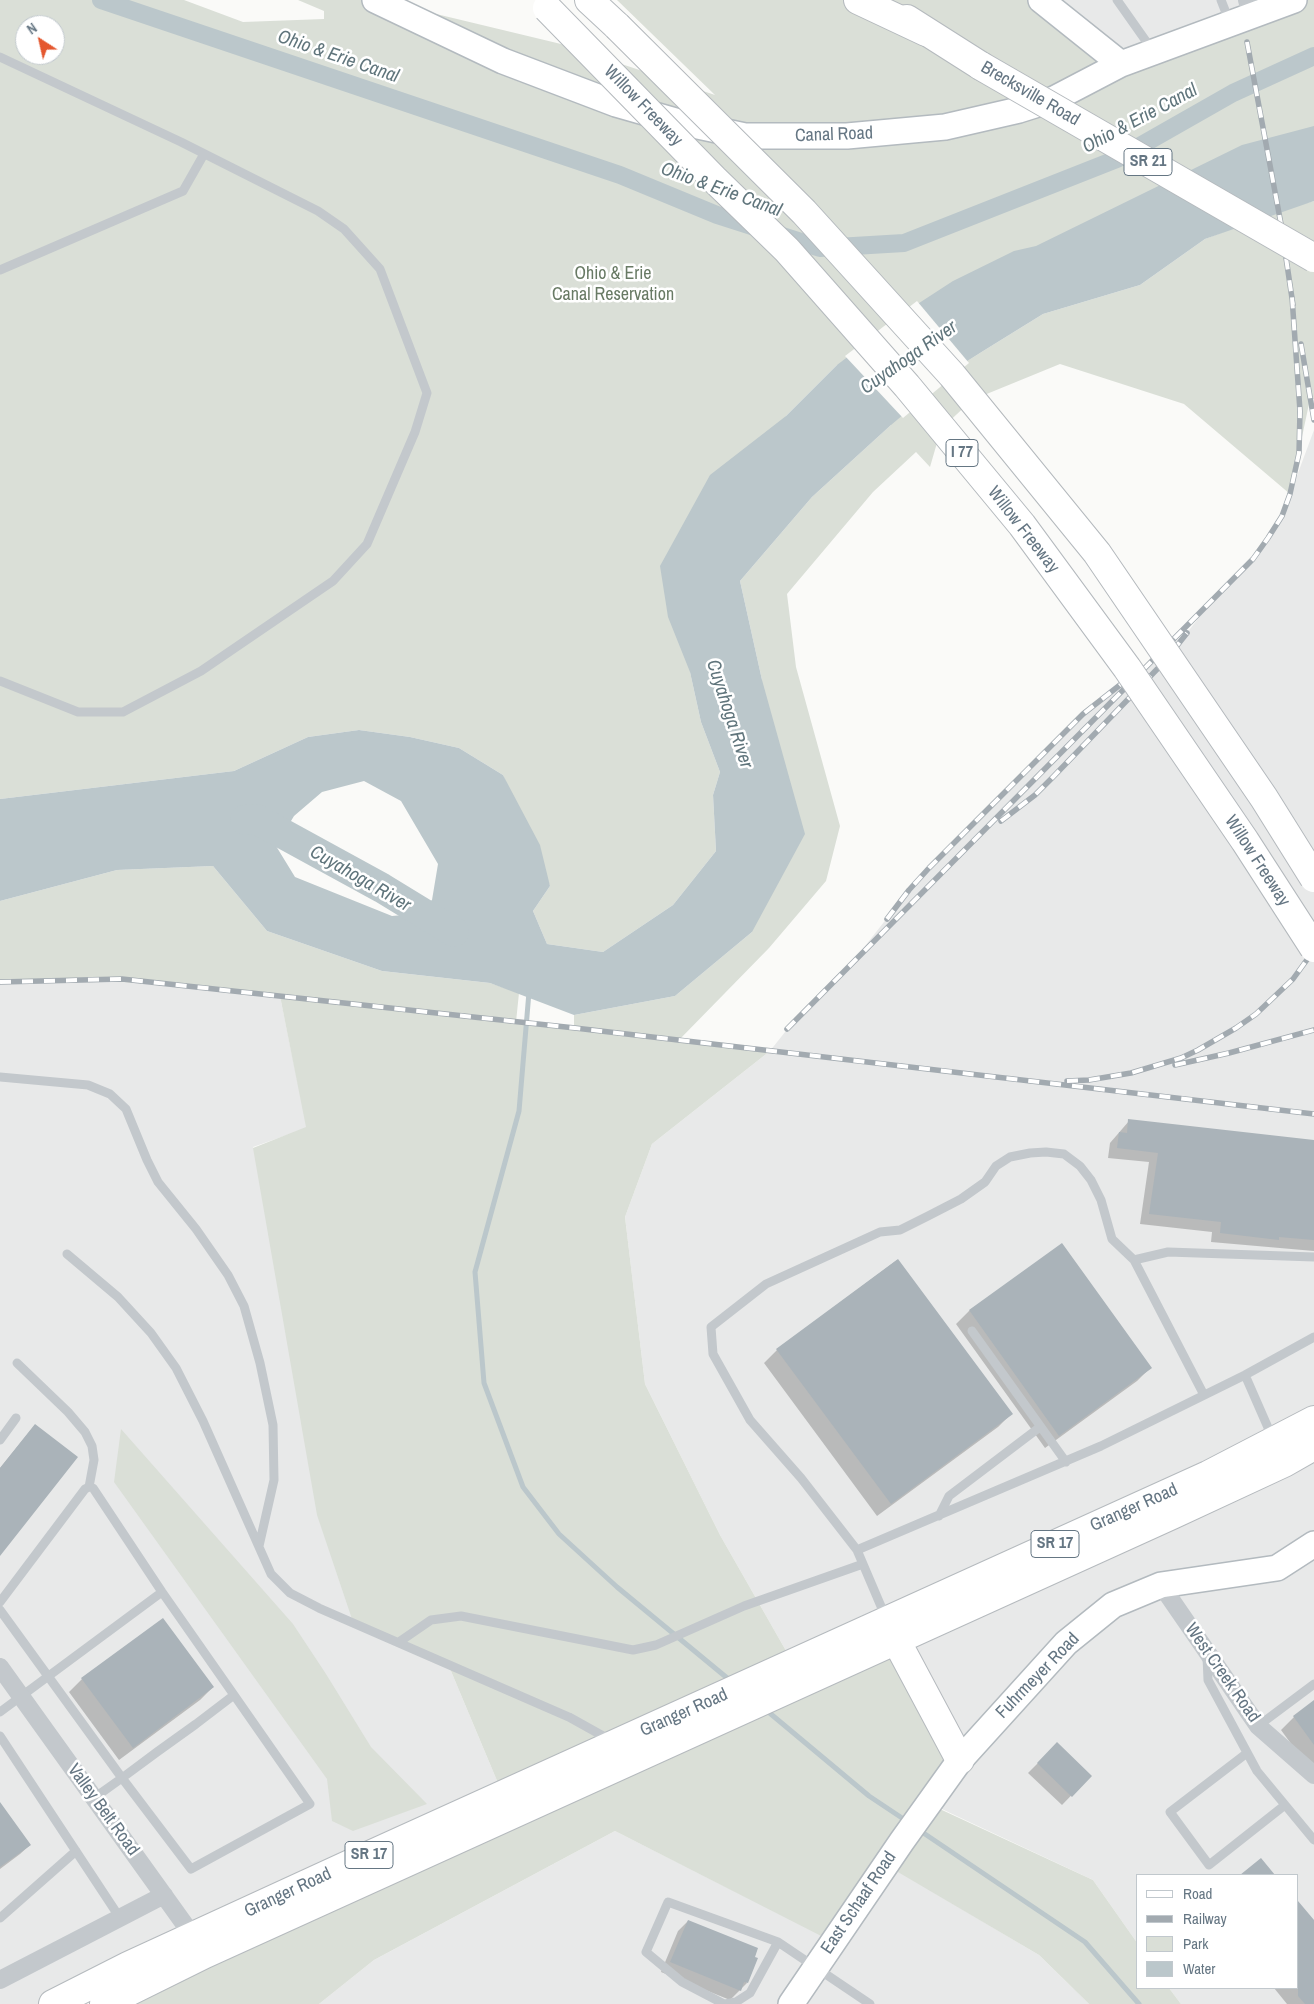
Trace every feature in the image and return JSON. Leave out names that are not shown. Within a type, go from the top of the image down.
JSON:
[{"type":"main road","name":"I 77","points":[[589,0],[804,212],[952,375],[1097,553],[1264,798],[1314,878]]},
{"type":"main road","points":[[858,0],[926,32]]},
{"type":"main road","name":"Brecksville Road","points":[[879,0],[981,66],[1314,258]]},
{"type":"main road","name":"Willow Freeway","points":[[542,4],[707,172],[787,250],[907,386],[1022,525],[1127,668],[1245,841],[1314,948]]},
{"type":"main road","name":"Granger Road","points":[[1279,1452],[1314,1420]]},
{"type":"main road","name":"Granger Road","points":[[104,2004],[199,1945],[892,1631],[1279,1452],[1314,1446]]},
{"type":"main road","points":[[892,1631],[960,1760]]},
{"type":"main road","name":"Granger Road","points":[[53,2004],[128,1966],[199,1945]]},
{"type":"street","name":"Canal Road","points":[[375,0],[503,61],[616,104],[679,122],[745,136],[847,136],[945,127],[1020,110],[1054,99],[1122,64],[1154,53],[1242,13],[1294,0]]},
{"type":"street","points":[[1044,1],[1122,64]]},
{"type":"street","name":"Fuhrmeyer Road","points":[[929,1804],[960,1760],[1066,1643],[1113,1605],[1161,1585],[1277,1568],[1314,1544]]},
{"type":"street","name":"West Creek Road","points":[[1161,1585],[1258,1726],[1314,1775]]},
{"type":"street","name":"Valley Belt Road","points":[[0,1667],[199,1945]]},
{"type":"street","name":"East Schaaf Road","points":[[791,2004],[929,1804]]},
{"type":"street","points":[[0,1980],[164,1895]]},
{"type":"lane","points":[[1117,0],[1154,53]]},
{"type":"lane","points":[[1221,0],[1242,13]]},
{"type":"lane","points":[[0,57],[204,154],[318,211],[344,230],[380,269],[427,393],[415,432],[368,544],[333,581],[201,671],[124,712],[78,712],[0,681]]},
{"type":"lane","points":[[0,270],[183,191],[204,154]]},
{"type":"lane","points":[[0,1077],[88,1085],[110,1094],[126,1109],[158,1182],[196,1229],[228,1275],[244,1306],[260,1363],[273,1426],[274,1480],[259,1546]]},
{"type":"lane","points":[[892,1631],[857,1550],[801,1478],[750,1420],[713,1354],[711,1327],[766,1284],[880,1232],[900,1230],[961,1199],[985,1182],[996,1166],[1010,1157],[1046,1152],[1064,1154],[1080,1166],[1091,1180],[1101,1200],[1112,1239],[1134,1260],[1204,1395]]},
{"type":"lane","points":[[1134,1260],[1168,1252],[1314,1257]]},
{"type":"lane","points":[[67,1254],[118,1298],[151,1333],[176,1368],[203,1421],[271,1574],[290,1593],[319,1608],[570,1717],[622,1753]]},
{"type":"lane","points":[[972,1331],[1066,1462]]},
{"type":"lane","points":[[857,1550],[1066,1462],[1244,1375],[1314,1337]]},
{"type":"lane","points":[[0,1602],[85,1489],[89,1487],[94,1460],[92,1446],[85,1432],[68,1412],[17,1363]]},
{"type":"lane","points":[[1244,1375],[1279,1452]]},
{"type":"lane","points":[[0,1440],[16,1418]]},
{"type":"lane","points":[[939,1516],[949,1496],[1040,1427]]},
{"type":"lane","points":[[0,1610],[122,1778],[191,1869],[310,1804],[162,1592],[93,1488],[89,1487]]},
{"type":"lane","points":[[399,1642],[432,1620],[461,1616],[633,1650],[656,1646],[744,1606],[863,1564]]},
{"type":"lane","points":[[0,1712],[162,1592]]},
{"type":"lane","points":[[1207,1652],[1208,1680],[1257,1771],[1314,1840]]},
{"type":"lane","points":[[1258,1726],[1314,1684]]},
{"type":"lane","points":[[94,1798],[234,1695]]},
{"type":"lane","points":[[0,1736],[120,1918]]},
{"type":"lane","points":[[1247,1753],[1170,1812],[1209,1865],[1286,1805]]},
{"type":"lane","points":[[0,1918],[76,1852]]},
{"type":"lane","points":[[778,1942],[750,1992],[736,2002],[724,2004],[682,1982],[646,1952],[668,1902],[778,1942],[870,2004]]},
{"type":"shaded area","points":[[1041,0],[1294,0],[1121,64]]},
{"type":"shaded area","points":[[1314,430],[1314,2004],[1181,2004],[1170,1989],[1299,1989],[1299,1874],[1136,1874],[1136,1941],[1093,1880],[929,1803],[793,1663],[720,1535],[645,1384],[625,1217],[652,1144],[770,1051],[789,1027],[851,964],[909,890],[929,868],[1083,714],[1100,699],[1150,663],[1190,629],[1211,602],[1253,559],[1282,516]]},
{"type":"shaded area","points":[[103,981],[188,986],[280,996],[307,1128],[253,1147],[448,1664],[503,1795],[53,2004],[0,2004],[0,982]]},
{"type":"shaded area","points":[[615,1831],[833,1941],[886,1864],[1039,1955],[1089,2004],[319,2004],[374,1960]]},
{"type":"green space","name":"Ohio & Erie Canal Reservation","points":[[0,0],[184,0],[243,22],[324,19],[324,11],[298,0],[378,0],[561,44],[715,95],[617,0],[1041,0],[1122,64],[1294,0],[1314,0],[1314,135],[967,361],[1043,314],[1140,285],[1205,239],[1278,211],[1314,201],[1314,399],[1310,399],[1290,494],[1184,404],[1060,364],[972,400],[941,429],[930,467],[916,452],[873,492],[787,594],[796,667],[840,826],[826,881],[769,948],[679,1040],[770,1051],[652,1144],[625,1217],[645,1384],[720,1535],[793,1663],[896,1642],[960,1760],[929,1804],[1093,1880],[1136,1941],[1136,1989],[1170,1989],[1181,2004],[1089,2004],[1039,1955],[886,1865],[833,1942],[615,1831],[374,1960],[319,2004],[104,2004],[503,1795],[448,1664],[353,1622],[317,1515],[253,1148],[306,1127],[280,996],[188,986],[103,981],[0,982],[0,901],[117,870],[213,866],[267,931],[382,971],[490,983],[519,993],[516,1022],[574,1028],[574,1015],[675,996],[752,932],[762,680],[740,581],[812,497],[891,425],[837,365],[786,416],[690,672],[701,722],[720,772],[713,795],[716,851],[673,905],[603,952],[547,944],[533,911],[550,886],[503,775],[459,748],[410,737],[359,730],[308,737],[234,771],[0,799]]},
{"type":"green space","points":[[121,1429],[293,1624],[371,1747],[427,1804],[353,1831],[332,1821],[327,1779],[114,1482]]},
{"type":"water","points":[[1314,126],[1314,201],[1205,239],[1140,285],[1043,314],[967,361],[891,425],[812,497],[740,581],[762,680],[805,834],[752,932],[675,996],[574,1015],[490,983],[382,971],[267,931],[213,866],[117,870],[0,901],[0,799],[234,771],[308,737],[359,730],[410,737],[459,748],[503,775],[540,845],[550,886],[533,911],[547,944],[603,952],[673,905],[716,851],[713,795],[720,772],[701,722],[690,672],[668,617],[660,566],[710,475],[786,416],[837,365],[913,307],[953,281],[1014,251],[1036,246],[1242,145]],"holes":[[[364,781],[401,801],[438,864],[432,900],[414,914],[392,916],[295,877],[276,846],[294,816],[322,792]]]},
{"type":"pier","points":[[917,301],[969,363],[903,418],[845,356]]},
{"type":"building","points":[[1128,1119],[1314,1140],[1314,1240],[1279,1237],[1279,1240],[1220,1233],[1221,1222],[1149,1214],[1158,1153],[1117,1148],[1119,1132],[1127,1133]]},
{"type":"building","points":[[1062,1243],[1152,1368],[1059,1436],[969,1310]]},
{"type":"building","points":[[898,1259],[1013,1414],[891,1504],[776,1349]]},
{"type":"building","points":[[35,1424],[78,1457],[0,1556],[0,1468]]},
{"type":"building","points":[[163,1618],[214,1687],[133,1748],[81,1678]]},
{"type":"building","points":[[1314,1700],[1314,1745],[1293,1716]]},
{"type":"building","points":[[1057,1742],[1092,1776],[1072,1797],[1037,1763]]},
{"type":"building","points":[[0,1802],[31,1845],[0,1867]]},
{"type":"building","points":[[1261,1858],[1274,1874],[1241,1874]]},
{"type":"building","points":[[1299,1902],[1314,1920],[1314,2004],[1305,2004],[1298,1996]]},
{"type":"building","points":[[688,1920],[758,1948],[755,1957],[758,1958],[748,1983],[744,1982],[741,1991],[670,1962]]},
{"type":"waterway","name":"Ohio & Erie Canal","points":[[101,0],[620,175],[717,215],[820,248],[904,243],[1117,159],[1233,93],[1314,56]]},
{"type":"waterway","name":"Cuyahoga River","points":[[245,820],[256,819],[382,888],[454,932]]},
{"type":"waterway","points":[[529,992],[519,1111],[475,1272],[484,1383],[523,1487],[559,1534],[617,1587],[732,1682]]},
{"type":"waterway","points":[[766,1710],[869,1796],[908,1822]]},
{"type":"waterway","points":[[919,1830],[1085,1942],[1139,2004]]},
{"type":"railway","points":[[1247,42],[1281,224],[1293,305]]},
{"type":"railway","points":[[787,1029],[1253,559],[1268,538],[1282,516],[1290,494],[1299,453],[1300,411],[1292,297]]},
{"type":"railway","points":[[1301,344],[1314,420]]},
{"type":"railway","points":[[1001,821],[1035,795],[1053,777],[1164,662],[1187,633]]},
{"type":"railway","points":[[887,919],[929,868],[1083,714],[1125,681]]},
{"type":"railway","points":[[1067,1081],[1089,1080],[1131,1073],[1181,1058],[1198,1050],[1256,1014],[1293,979],[1314,950]]},
{"type":"railway","points":[[0,982],[122,979],[575,1028],[1314,1114]]},
{"type":"railway","points":[[1175,1065],[1229,1053],[1314,1030]]}]
